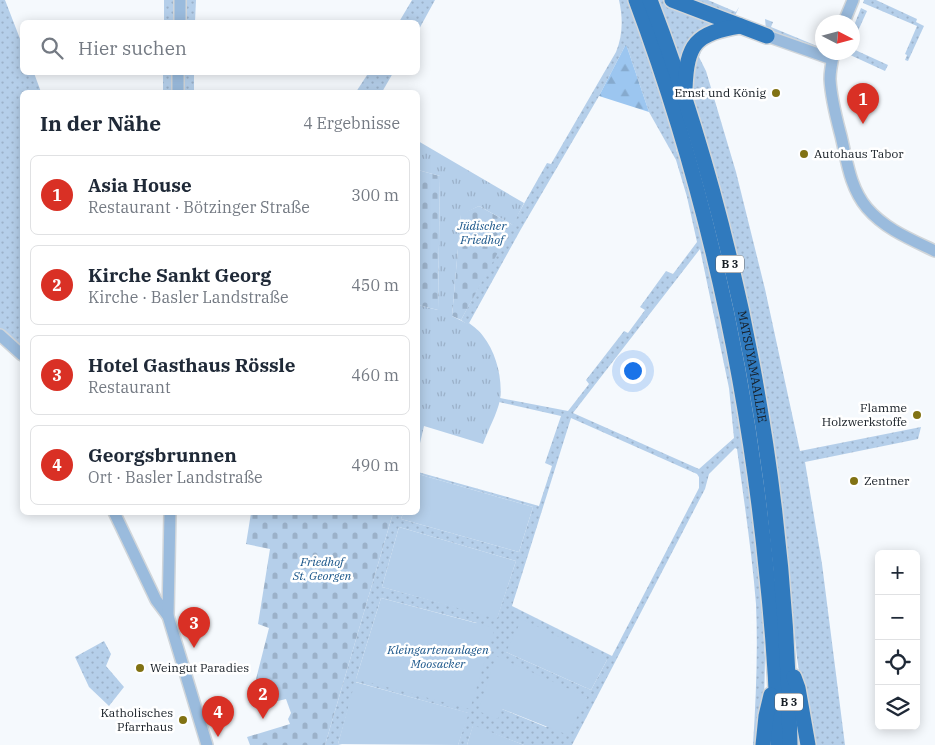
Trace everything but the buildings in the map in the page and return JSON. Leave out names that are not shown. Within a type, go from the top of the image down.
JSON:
[{"type":"highway","name":"MATSUYAMAALLEE","points":[[636,0],[666,86],[694,179],[707,226],[736,354],[760,512],[775,674],[778,745]]},
{"type":"highway","name":"MATSUYAMAALLEE","points":[[650,0],[684,97],[720,222],[753,373],[774,510],[788,660],[790,745]]},
{"type":"highway","points":[[672,0],[766,36]]},
{"type":"highway","points":[[684,97],[687,61],[696,44],[712,32],[740,26]]},
{"type":"highway","points":[[788,660],[798,688],[808,745]]},
{"type":"highway","points":[[763,745],[766,716],[775,674]]},
{"type":"street","points":[[180,0],[180,20]]},
{"type":"street","points":[[847,15],[853,0]]},
{"type":"street","points":[[766,36],[815,51]]},
{"type":"street","points":[[832,60],[830,77],[832,102],[850,173],[858,195],[882,222],[898,234],[935,251]]},
{"type":"street","points":[[178,75],[178,90]]},
{"type":"street","points":[[0,335],[20,353]]},
{"type":"street","points":[[115,515],[156,600],[168,616]]},
{"type":"street","points":[[170,515],[168,616],[207,745]]},
{"type":"green space","points":[[0,0],[5,0],[20,39],[20,75],[35,75],[40,90],[20,90],[20,349],[0,332]]},
{"type":"green space","points":[[164,0],[196,0],[195,20],[164,20]]},
{"type":"green space","points":[[412,0],[435,0],[420,27],[420,20],[400,20]]},
{"type":"green space","points":[[619,0],[630,0],[676,131],[676,150],[682,163],[702,231],[739,409],[749,481],[762,609],[765,658],[764,705],[771,745],[753,745],[757,639],[756,604],[745,507],[737,449],[735,448],[709,474],[705,489],[572,745],[524,745],[473,726],[467,745],[458,745],[468,713],[356,682],[338,744],[342,745],[325,745],[392,515],[402,515],[401,519],[519,552],[533,507],[420,475],[420,473],[539,506],[552,466],[545,463],[561,416],[499,402],[500,398],[568,411],[589,384],[586,380],[624,331],[628,333],[645,310],[640,307],[666,271],[673,274],[697,242],[676,160],[649,112],[626,44],[599,96],[521,229],[468,325],[461,320],[547,163],[551,164],[616,52],[622,20]],"holes":[[[700,249],[729,388],[734,438],[699,469],[573,413]],[[571,418],[697,474],[699,477],[699,488],[612,656],[512,606]],[[399,527],[516,561],[497,618],[382,587]],[[381,598],[477,623],[356,679]],[[506,652],[607,660],[591,690]],[[587,697],[546,727],[502,709]]]},
{"type":"green space","points":[[659,0],[708,0],[736,12],[739,7],[735,16],[725,12],[699,57],[706,71],[736,172],[765,289],[800,451],[921,427],[918,439],[805,462],[822,564],[845,745],[796,745],[796,706],[802,689],[797,658],[780,487],[766,399],[749,312],[726,213],[689,83]]},
{"type":"green space","points":[[864,0],[876,0],[917,19],[916,22],[924,26],[908,61],[905,60],[907,55],[905,54],[917,26],[863,3]]},
{"type":"green space","points":[[861,8],[867,11],[860,26],[860,15],[858,15]]},
{"type":"green space","points":[[765,19],[773,22],[771,27],[815,46],[766,29]]},
{"type":"green space","points":[[626,44],[649,112],[599,96]]},
{"type":"green space","points":[[860,52],[888,65],[885,71],[860,60]]},
{"type":"green space","points":[[163,75],[194,75],[194,90],[163,90]]},
{"type":"green space","points":[[367,75],[392,75],[383,90],[357,90]]},
{"type":"green space","points":[[420,142],[524,203],[513,225],[479,206],[461,215],[452,316],[469,323],[488,342],[498,366],[501,392],[499,405],[483,444],[424,426],[420,443],[420,306],[438,310],[440,176],[420,171]]},
{"type":"green space","points":[[420,171],[440,176],[438,310],[420,306]]},
{"type":"green space","name":"Jüdischer Friedhof","points":[[479,206],[513,225],[461,320],[452,316],[461,214]]},
{"type":"green space","points":[[420,475],[533,507],[519,552],[401,519],[402,515],[420,515]]},
{"type":"green space","name":"Friedhof St. Georgen","points":[[251,515],[392,515],[325,745],[250,745],[247,737],[290,724],[288,719],[291,713],[286,699],[253,707],[252,695],[269,628],[258,624],[270,549],[246,544]]},
{"type":"green space","name":"Kleingartenanlagen Moosacker","points":[[399,527],[516,561],[497,619],[382,587]]},
{"type":"green space","name":"Kleingartenanlagen Moosacker","points":[[381,598],[495,628],[470,709],[356,679]]},
{"type":"green space","name":"Kleingartenanlagen Moosacker","points":[[522,619],[607,660],[591,690],[506,652]]},
{"type":"green space","points":[[104,641],[111,654],[106,666],[124,687],[109,706],[89,687],[75,657]]},
{"type":"green space","name":"Kleingartenanlagen Moosacker","points":[[496,656],[587,697],[568,735],[502,709],[498,719],[478,711]]},
{"type":"green space","name":"Kleingartenanlagen Moosacker","points":[[355,682],[469,713],[458,745],[338,744]]},
{"type":"green space","points":[[473,725],[524,745],[467,745]]},
{"type":"place","name":"Ernst und König","points":[[776,93]]},
{"type":"place","name":"Asia House","points":[[863,124]]},
{"type":"place","name":"Autohaus Tabor","points":[[804,154]]},
{"type":"place","name":"Flamme Holzwerkstoffe","points":[[917,415]]},
{"type":"place","name":"Zentner","points":[[854,481]]},
{"type":"place","name":"Hotel Gasthaus Rössle","points":[[194,648]]},
{"type":"place","name":"Weingut Paradies","points":[[140,668]]},
{"type":"place","name":"Kirche Sankt Georg","points":[[263,719]]},
{"type":"place","name":"Katholisches Pfarrhaus","points":[[183,720]]},
{"type":"place","name":"Georgsbrunnen","points":[[218,737]]}]
